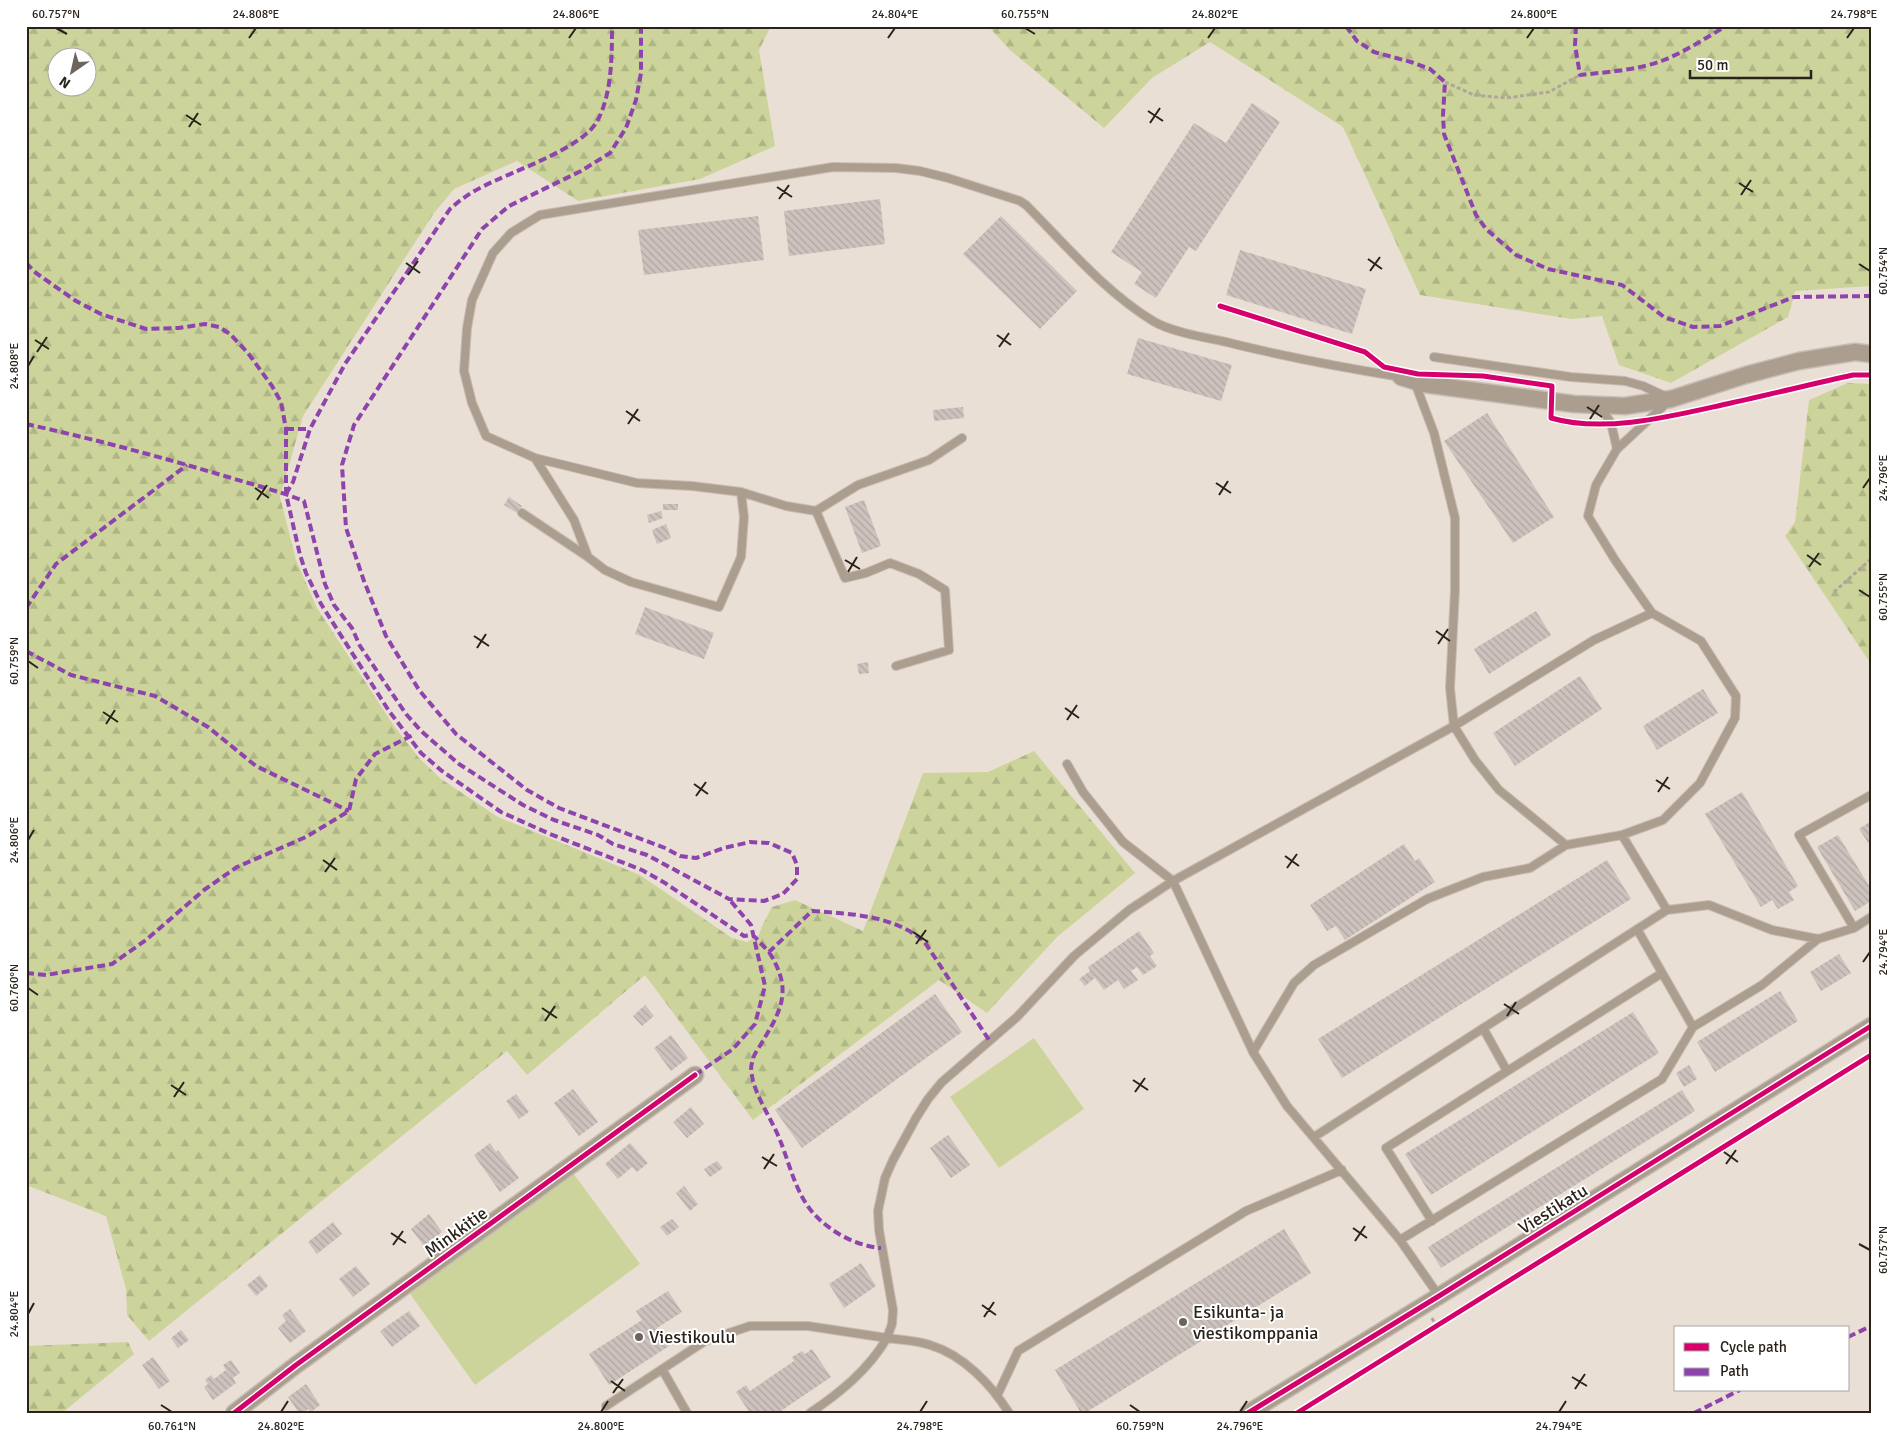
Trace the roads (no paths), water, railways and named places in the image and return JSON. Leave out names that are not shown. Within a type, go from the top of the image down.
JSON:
[{"type":"street","points":[[1408,379],[1574,404],[1625,406],[1671,399],[1746,375],[1799,361],[1854,352],[1871,354]]},
{"type":"street","name":"Viestikatu","points":[[1248,1413],[1871,1026]]},
{"type":"street","name":"Minkkitie","points":[[234,1413],[296,1365],[695,1075]]},
{"type":"lane","points":[[962,438],[930,460],[858,485],[816,511],[786,506],[742,492],[692,486],[637,483],[535,458],[486,436],[472,403],[464,370],[466,328],[472,300],[492,253],[512,233],[540,214],[833,167],[896,168],[920,171],[1020,201],[1081,262],[1127,304],[1155,322],[1194,335],[1288,358],[1408,379],[1434,433],[1455,518],[1455,590],[1450,688],[1454,726],[1475,760],[1499,790],[1566,845]]},
{"type":"lane","points":[[1253,1052],[1294,983],[1314,964],[1427,899],[1483,877],[1530,868],[1566,845],[1622,835],[1663,820],[1700,783],[1735,718],[1736,696],[1701,641],[1652,613],[1614,560],[1588,516],[1596,485],[1618,449],[1671,399],[1643,386],[1625,381],[1571,376],[1434,357]]},
{"type":"lane","points":[[1599,405],[1611,423],[1618,449]]},
{"type":"lane","points":[[535,458],[574,520],[588,557]]},
{"type":"lane","points":[[522,513],[606,570],[631,582],[719,607],[741,557],[744,517],[742,492]]},
{"type":"lane","points":[[816,511],[845,578],[866,573],[890,563],[919,574],[946,590],[949,650],[896,666]]},
{"type":"lane","points":[[810,1413],[859,1375],[878,1353],[887,1338],[892,1324],[893,1310],[878,1230],[880,1196],[893,1160],[916,1118],[942,1082],[1017,1017],[1074,956],[1129,910],[1173,881],[1454,726],[1594,640],[1652,613]]},
{"type":"lane","points":[[1067,764],[1083,792],[1123,842],[1173,881],[1253,1052],[1291,1112],[1400,1240],[1439,1296]]},
{"type":"lane","points":[[1854,928],[1799,834],[1871,795]]},
{"type":"lane","points":[[1622,835],[1667,910]]},
{"type":"lane","points":[[1314,1137],[1667,910],[1710,906],[1772,930],[1818,939]]},
{"type":"lane","points":[[1400,1240],[1662,1079],[1693,1027],[1762,985],[1818,939],[1854,928],[1871,918]]},
{"type":"lane","points":[[1637,930],[1693,1027]]},
{"type":"lane","points":[[1432,1221],[1386,1148],[1662,973]]},
{"type":"lane","points":[[1483,1028],[1507,1071]]},
{"type":"lane","points":[[997,1396],[1018,1351],[1246,1211],[1342,1170]]},
{"type":"lane","points":[[606,1406],[705,1341],[750,1326],[808,1326],[915,1341],[942,1349],[966,1364],[997,1396],[1009,1413]]},
{"type":"lane","points":[[662,1369],[687,1413]]},
{"type":"place","name":"Esikunta- ja viestikomppania","points":[[1183,1322]]},
{"type":"place","name":"Viestikoulu","points":[[639,1337]]}]
